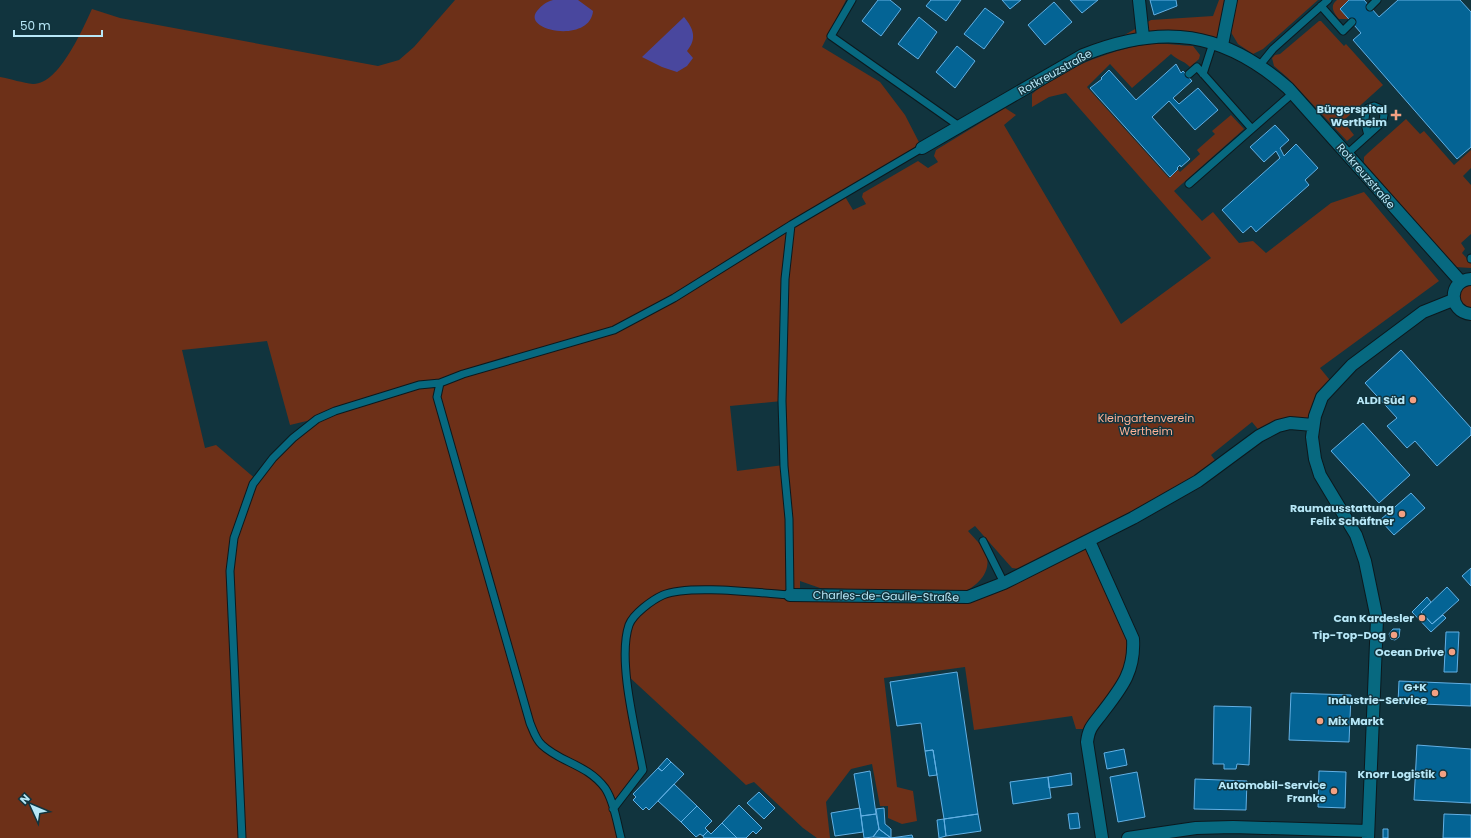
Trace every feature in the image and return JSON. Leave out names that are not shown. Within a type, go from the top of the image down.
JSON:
[{"type":"street","points":[[1139,0],[1143,37]]},
{"type":"street","points":[[1218,44],[1231,0]]},
{"type":"street","name":"Rotkreuzstraße","points":[[922,148],[1083,55],[1107,45],[1143,37],[1161,35],[1185,37],[1218,44],[1237,51],[1260,65],[1293,93],[1347,154],[1466,280]]},
{"type":"street","points":[[1466,280],[1455,288],[1453,300],[1458,309],[1463,313],[1471,314]]},
{"type":"street","points":[[1128,838],[1196,828],[1232,827],[1368,834],[1377,619],[1365,561],[1356,535],[1320,475],[1315,460],[1312,437],[1313,425],[1322,397],[1352,365],[1423,312],[1453,300]]},
{"type":"street","name":"Charles-de-Gaulle-Straße","points":[[790,595],[968,597],[1004,582],[1089,541],[1198,482],[1259,436],[1278,426],[1290,423],[1313,425]]},
{"type":"street","points":[[1089,541],[1133,639],[1134,655],[1128,674],[1119,690],[1089,729],[1087,742],[1102,838]]},
{"type":"lane","points":[[852,0],[830,36],[959,126]]},
{"type":"lane","points":[[1260,65],[1273,49],[1328,0]]},
{"type":"lane","points":[[1370,7],[1377,0]]},
{"type":"lane","points":[[1321,6],[1343,31],[1352,22]]},
{"type":"lane","points":[[1203,74],[1218,44]]},
{"type":"lane","points":[[1188,74],[1197,67],[1252,129]]},
{"type":"lane","points":[[1189,184],[1293,93]]},
{"type":"lane","points":[[1347,154],[1368,135]]},
{"type":"lane","points":[[242,838],[230,571],[234,538],[254,484],[273,458],[317,419],[335,410],[419,385],[440,383],[463,374],[614,330],[674,298],[791,225],[922,148]]},
{"type":"lane","points":[[613,809],[643,770],[626,674],[626,648],[629,624],[643,607],[663,595],[690,590],[790,595],[789,519],[784,466],[782,401],[786,279],[791,225]]},
{"type":"lane","points":[[440,383],[436,398],[530,723],[540,744],[558,757],[577,764],[594,776],[606,789],[621,838]]},
{"type":"lane","points":[[983,541],[1004,582]]},
{"type":"green space","name":"Kleingartenverein Wertheim","points":[[455,0],[846,0],[822,47],[880,82],[905,115],[922,148],[844,195],[853,210],[866,204],[862,197],[863,193],[918,161],[928,168],[938,162],[934,156],[936,150],[1005,108],[1016,115],[1004,125],[1121,324],[1211,258],[1066,93],[1049,97],[1032,107],[1032,94],[1055,77],[1069,70],[1116,52],[1150,44],[1193,46],[1200,55],[1199,59],[1190,67],[1171,54],[1132,88],[1110,64],[1087,87],[1169,178],[1178,170],[1180,172],[1200,154],[1197,150],[1215,134],[1212,131],[1231,115],[1244,129],[1174,191],[1202,221],[1213,212],[1239,243],[1253,241],[1266,253],[1331,203],[1364,192],[1439,281],[1320,368],[1333,384],[1313,425],[1289,423],[1262,434],[1252,422],[1211,455],[1217,463],[1183,484],[1027,566],[1019,569],[1012,568],[975,526],[968,531],[984,550],[987,557],[986,570],[979,582],[961,593],[820,588],[800,581],[800,594],[968,597],[1085,542],[1134,655],[1089,729],[1076,729],[1072,716],[974,730],[965,667],[884,678],[897,787],[913,791],[917,821],[902,824],[888,818],[888,806],[880,806],[872,764],[851,769],[826,802],[830,838],[817,838],[803,828],[754,782],[746,785],[626,674],[643,770],[613,809],[621,838],[0,838],[0,77],[33,84],[43,82],[61,66],[83,29],[92,9],[120,18],[378,66],[399,60],[414,47]],"holes":[[[267,341],[290,425],[315,419],[257,480],[216,445],[205,448],[182,350]],[[782,401],[784,465],[737,471],[730,406]]]},
{"type":"green space","points":[[1219,0],[1231,0],[1222,45],[1185,37],[1107,45],[1151,20],[1213,16]]},
{"type":"green space","points":[[1236,0],[1318,0],[1263,49],[1253,54],[1238,44],[1229,29]]},
{"type":"green space","points":[[1337,0],[1349,0],[1340,9],[1348,19],[1339,19],[1335,14],[1333,5]]},
{"type":"green space","points":[[1319,21],[1321,21],[1344,46],[1346,44],[1383,85],[1343,121],[1354,135],[1347,141],[1288,78],[1274,66],[1272,58],[1275,55],[1280,54]]},
{"type":"green space","points":[[1406,119],[1420,134],[1424,131],[1454,165],[1471,150],[1471,168],[1463,176],[1471,185],[1471,234],[1461,243],[1465,249],[1462,253],[1471,263],[1471,268],[1455,267],[1450,263],[1364,163],[1364,157]]},
{"type":"green space","points":[[1471,285],[1471,307],[1467,307],[1462,304],[1459,299],[1462,289]]},
{"type":"shaded area","points":[[553,0],[578,0],[593,11],[589,21],[581,28],[570,31],[558,31],[539,24],[535,18],[537,11],[544,4]]},
{"type":"shaded area","points":[[684,17],[693,34],[692,42],[687,51],[693,58],[687,66],[677,72],[662,67],[642,57]]},
{"type":"building","points":[[878,0],[890,0],[901,9],[881,36],[862,21]]},
{"type":"building","points":[[931,0],[961,0],[946,21],[926,6]]},
{"type":"building","points":[[1002,0],[1021,0],[1010,9]]},
{"type":"building","points":[[1070,0],[1098,0],[1082,13]]},
{"type":"building","points":[[1150,0],[1176,0],[1177,6],[1154,15]]},
{"type":"building","points":[[1349,0],[1364,0],[1379,17],[1398,0],[1460,0],[1471,12],[1471,147],[1457,159],[1353,40],[1361,33],[1340,9]]},
{"type":"building","points":[[1054,2],[1072,22],[1045,45],[1028,25]]},
{"type":"building","points":[[985,8],[1004,22],[984,49],[964,34]]},
{"type":"building","points":[[919,17],[937,32],[918,59],[898,44]]},
{"type":"building","points":[[957,46],[975,61],[955,88],[936,72]]},
{"type":"building","points":[[1176,64],[1181,73],[1183,71],[1192,81],[1173,98],[1179,104],[1198,88],[1218,110],[1195,130],[1169,101],[1152,117],[1190,159],[1181,167],[1180,165],[1170,177],[1090,88],[1102,79],[1101,78],[1109,70],[1136,100]]},
{"type":"building","points":[[1275,125],[1289,140],[1280,148],[1284,156],[1296,144],[1318,168],[1305,180],[1309,185],[1256,232],[1251,226],[1243,233],[1222,210],[1280,158],[1276,151],[1264,162],[1250,147]]},
{"type":"building","name":"ALDI Süd","points":[[1401,350],[1471,428],[1471,435],[1437,466],[1415,441],[1407,448],[1387,426],[1397,418],[1365,383]]},
{"type":"building","points":[[1363,423],[1410,475],[1379,503],[1331,451]]},
{"type":"building","name":"Raumausstattung Felix Schäftner","points":[[1411,493],[1425,508],[1394,535],[1380,520]]},
{"type":"building","points":[[1471,568],[1471,586],[1462,576]]},
{"type":"building","points":[[1447,587],[1459,600],[1432,624],[1421,612]]},
{"type":"building","points":[[1427,597],[1431,602],[1421,612],[1432,624],[1443,615],[1446,618],[1431,632],[1412,612]]},
{"type":"building","name":"Tip-Top-Dog","points":[[1393,629],[1400,629],[1399,637],[1395,640],[1391,639],[1389,634]]},
{"type":"building","name":"Ocean Drive","points":[[1446,632],[1459,632],[1457,672],[1444,672]]},
{"type":"building","points":[[957,672],[978,814],[944,819],[933,750],[925,751],[921,723],[897,726],[890,682]]},
{"type":"building","name":"G+K Industrie-Service","points":[[1399,681],[1471,684],[1471,706],[1398,703]]},
{"type":"building","name":"Mix Markt","points":[[1291,693],[1351,695],[1349,742],[1289,740]]},
{"type":"building","points":[[1214,706],[1251,707],[1249,765],[1237,764],[1236,769],[1224,769],[1224,764],[1213,764]]},
{"type":"building","name":"Knorr Logistik","points":[[1417,745],[1471,749],[1471,803],[1414,800]]},
{"type":"building","points":[[1124,749],[1127,765],[1107,769],[1104,753]]},
{"type":"building","points":[[933,750],[937,775],[929,776],[925,751]]},
{"type":"building","points":[[667,758],[671,762],[662,771],[658,768]]},
{"type":"building","points":[[671,762],[684,774],[649,810],[646,807],[643,810],[633,800],[636,797],[633,794],[658,768],[662,771]]},
{"type":"building","points":[[870,771],[876,814],[861,816],[854,774]]},
{"type":"building","points":[[1319,771],[1346,772],[1345,808],[1318,807]]},
{"type":"building","points":[[1137,772],[1145,817],[1118,822],[1110,777]]},
{"type":"building","points":[[1071,773],[1072,785],[1049,788],[1048,777]]},
{"type":"building","points":[[1048,777],[1051,798],[1013,804],[1010,782]]},
{"type":"building","points":[[1195,779],[1247,781],[1246,810],[1194,809]]},
{"type":"building","points":[[674,784],[697,806],[681,822],[658,801]]},
{"type":"building","points":[[759,792],[775,808],[764,819],[747,803]]},
{"type":"building","points":[[739,805],[762,828],[756,834],[753,831],[746,838],[737,838],[722,823]]},
{"type":"building","points":[[697,806],[712,821],[705,828],[708,831],[703,836],[700,834],[696,837],[681,822]]},
{"type":"building","points":[[860,808],[863,832],[835,836],[831,813]]},
{"type":"building","points":[[884,808],[885,824],[891,829],[891,838],[879,829],[876,809]]},
{"type":"building","points":[[1078,813],[1080,828],[1070,829],[1068,814]]},
{"type":"building","points":[[876,814],[879,829],[873,837],[864,838],[861,816]]},
{"type":"building","points":[[978,814],[981,831],[946,836],[944,819]]},
{"type":"building","points":[[1444,814],[1471,815],[1471,838],[1443,838]]},
{"type":"building","points":[[944,819],[946,836],[939,838],[937,820]]},
{"type":"building","points":[[722,823],[737,838],[704,838],[703,836],[708,831],[711,834]]},
{"type":"building","points":[[879,829],[891,838],[873,837]]},
{"type":"building","points":[[1383,829],[1388,829],[1388,838],[1383,838]]},
{"type":"building","points":[[912,835],[913,838],[891,838]]},
{"type":"place","name":"Bürgerspital Wertheim","points":[[1396,115]]},
{"type":"place","name":"ALDI Süd","points":[[1413,400]]},
{"type":"place","name":"Raumausstattung Felix Schäftner","points":[[1402,514]]},
{"type":"place","name":"Can Kardesler","points":[[1422,618]]},
{"type":"place","name":"Tip-Top-Dog","points":[[1394,635]]},
{"type":"place","name":"Ocean Drive","points":[[1452,652]]},
{"type":"place","name":"G+K Industrie-Service","points":[[1435,693]]},
{"type":"place","name":"Mix Markt","points":[[1320,721]]},
{"type":"place","name":"Knorr Logistik","points":[[1443,774]]},
{"type":"place","name":"Automobil-Service Franke","points":[[1334,791]]}]
